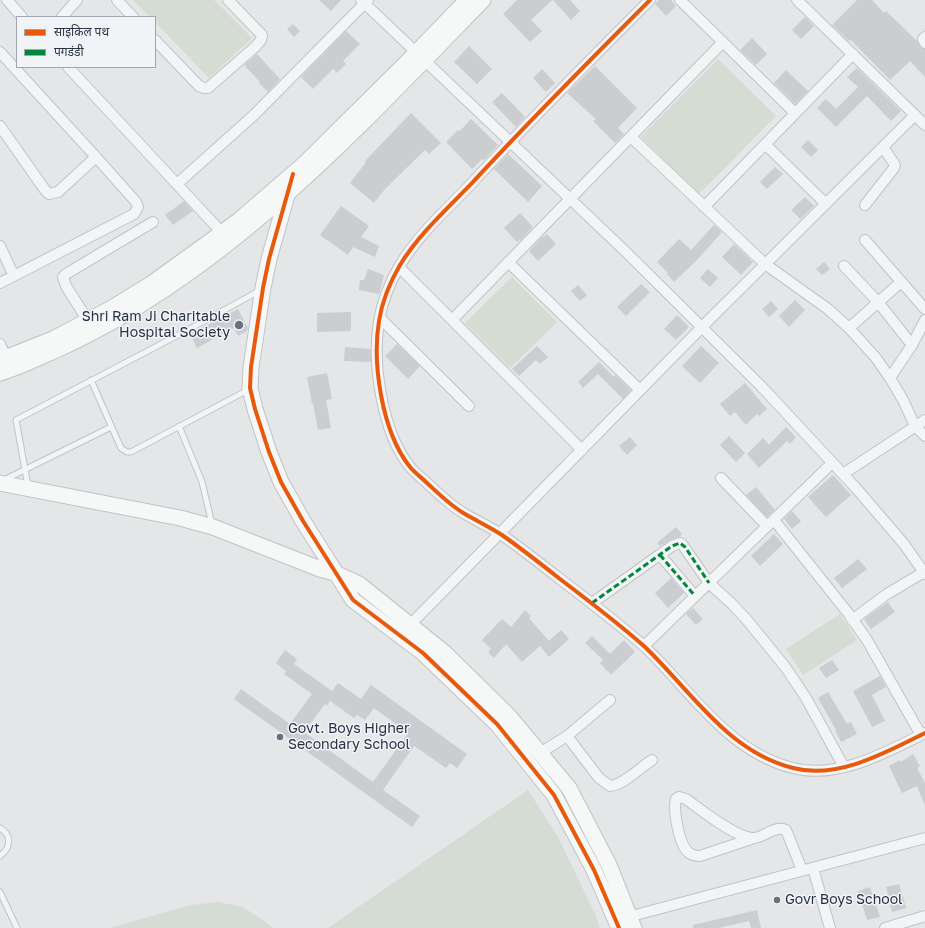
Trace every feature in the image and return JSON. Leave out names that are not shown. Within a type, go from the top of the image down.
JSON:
[{"type":"street","points":[[7,0],[21,16]]},
{"type":"street","points":[[63,16],[77,0]]},
{"type":"street","points":[[117,0],[132,16]]},
{"type":"street","points":[[156,41],[198,86],[208,88],[259,44],[262,36],[228,0]]},
{"type":"street","points":[[3,361],[53,339],[112,308],[226,237],[288,193],[312,172],[377,109],[467,0]]},
{"type":"street","points":[[3,361],[89,334],[158,294],[226,237],[238,221],[293,174],[483,0]]},
{"type":"street","points":[[650,0],[510,142],[436,220],[416,243],[399,267],[387,292],[380,318],[377,340],[380,389],[386,414],[400,452],[411,469],[438,494],[462,512],[499,533],[592,603],[644,646],[722,728],[750,749],[772,762],[796,769],[826,771],[870,759],[923,734],[867,640],[852,620],[770,523],[720,478]]},
{"type":"street","points":[[680,0],[795,113]]},
{"type":"street","points":[[797,0],[925,125]]},
{"type":"street","points":[[177,184],[254,115],[365,1],[420,57],[626,252],[761,386],[843,474],[904,544],[924,573],[887,594],[852,620]]},
{"type":"street","points":[[925,37],[923,39],[925,43]]},
{"type":"street","points":[[452,320],[723,42]]},
{"type":"street","points":[[0,52],[16,67]]},
{"type":"street","points":[[704,207],[852,54]]},
{"type":"street","points":[[0,283],[128,217],[137,210],[138,207],[136,202],[17,68]]},
{"type":"street","points":[[69,68],[226,237]]},
{"type":"street","points":[[405,630],[702,327],[915,115]]},
{"type":"street","points":[[2,133],[49,194],[58,192],[96,157]]},
{"type":"street","points":[[631,137],[765,264],[828,309],[849,328],[876,358],[903,400],[915,426],[925,436]]},
{"type":"street","points":[[765,144],[826,204]]},
{"type":"street","points":[[866,205],[895,167],[883,147]]},
{"type":"street","points":[[293,174],[269,259],[263,288],[252,357],[250,388],[257,416],[281,482],[335,573]]},
{"type":"street","points":[[88,321],[66,286],[63,277],[153,222]]},
{"type":"street","points":[[865,240],[925,309]]},
{"type":"street","points":[[0,246],[14,276]]},
{"type":"street","points":[[508,262],[640,390]]},
{"type":"street","points":[[844,266],[878,302],[912,345]]},
{"type":"street","points":[[399,267],[582,450]]},
{"type":"street","points":[[849,328],[900,282]]},
{"type":"street","points":[[380,318],[469,406]]},
{"type":"street","points":[[890,378],[912,345],[925,320]]},
{"type":"street","points":[[843,474],[925,420]]},
{"type":"street","points":[[644,646],[832,462]]},
{"type":"street","points":[[0,482],[213,526],[320,569],[335,573],[359,584],[405,630],[423,653],[497,724],[554,796],[625,923]]},
{"type":"street","points":[[592,603],[672,546],[680,543],[685,547],[709,583],[742,614],[786,668],[814,711],[844,767]]},
{"type":"street","points":[[660,555],[695,596]]},
{"type":"street","points":[[405,630],[445,653],[504,710],[569,788],[609,865],[625,923]]},
{"type":"street","points":[[540,753],[567,736],[610,700]]},
{"type":"street","points":[[567,736],[598,778],[610,786],[616,786],[652,760]]},
{"type":"street","points":[[754,838],[741,835],[729,829],[686,799],[679,797],[676,799],[675,814],[678,831],[684,848],[691,855],[700,856],[754,838],[782,828],[786,830],[802,870]]},
{"type":"street","points":[[625,923],[802,870],[925,838]]},
{"type":"street","points":[[813,868],[830,928]]},
{"type":"street","points":[[885,928],[925,916]]},
{"type":"lane","points":[[29,488],[16,420],[182,333],[263,288]]},
{"type":"lane","points":[[91,380],[121,448],[127,452],[131,452],[250,388]]},
{"type":"lane","points":[[179,426],[202,482],[213,526]]},
{"type":"lane","points":[[0,482],[111,427]]},
{"type":"lane","points":[[0,828],[8,836],[9,845],[6,851],[0,856]]},
{"type":"lane","points":[[0,892],[17,928]]},
{"type":"shaded area","points":[[133,0],[214,0],[252,38],[209,78],[156,23],[156,16],[149,16]]},
{"type":"shaded area","points":[[718,59],[776,116],[699,194],[641,137]]},
{"type":"shaded area","points":[[512,277],[557,322],[510,368],[465,323]]},
{"type":"shaded area","points":[[840,614],[857,640],[803,675],[786,649]]},
{"type":"shaded area","points":[[528,790],[558,837],[595,914],[600,928],[328,928]]},
{"type":"shaded area","points":[[218,902],[243,907],[270,925],[272,928],[109,928],[191,905]]},
{"type":"building","points":[[319,0],[341,0],[331,11]]},
{"type":"building","points":[[517,0],[552,0],[531,20],[542,31],[530,42],[503,14]]},
{"type":"building","points":[[553,0],[570,0],[580,11],[571,20]]},
{"type":"building","points":[[659,0],[671,0],[676,6],[666,16],[655,4]]},
{"type":"building","points":[[857,0],[872,0],[884,13],[886,11],[917,41],[921,48],[925,49],[925,77],[910,61],[890,80],[851,40],[849,41],[832,25]]},
{"type":"building","points":[[805,17],[814,26],[801,39],[792,30]]},
{"type":"building","points":[[293,24],[300,31],[294,37],[287,29]]},
{"type":"building","points":[[346,31],[360,44],[343,61],[346,64],[337,73],[333,69],[313,89],[301,77]]},
{"type":"building","points":[[752,38],[767,54],[756,65],[740,50]]},
{"type":"building","points":[[469,46],[492,69],[477,84],[454,62]]},
{"type":"building","points":[[257,54],[280,79],[268,92],[244,65]]},
{"type":"building","points":[[595,66],[637,108],[618,128],[624,134],[615,143],[593,121],[596,119],[567,93]]},
{"type":"building","points":[[857,68],[901,111],[891,121],[867,96],[836,127],[817,108],[826,99],[836,109],[858,87],[847,77]]},
{"type":"building","points":[[542,69],[555,83],[546,92],[533,78]]},
{"type":"building","points":[[786,70],[808,91],[795,104],[774,83]]},
{"type":"building","points":[[502,93],[525,117],[516,127],[492,102]]},
{"type":"building","points":[[411,113],[441,143],[429,154],[425,150],[385,189],[374,203],[350,183],[366,162],[365,161]]},
{"type":"building","points":[[471,119],[498,145],[484,160],[482,159],[472,169],[446,142],[458,130],[460,131]]},
{"type":"building","points":[[808,140],[818,150],[811,157],[801,147]]},
{"type":"building","points":[[508,154],[542,186],[528,202],[494,169]]},
{"type":"building","points":[[775,167],[783,174],[767,189],[760,182]]},
{"type":"building","points":[[805,197],[814,206],[800,219],[791,210]]},
{"type":"building","points":[[184,201],[193,211],[173,225],[165,215]]},
{"type":"building","points":[[341,206],[369,226],[361,237],[379,246],[375,257],[353,247],[348,255],[320,235]]},
{"type":"building","points":[[520,213],[533,227],[520,241],[519,240],[517,242],[504,228]]},
{"type":"building","points":[[714,225],[722,232],[698,259],[674,282],[667,274],[668,273],[657,262],[679,239],[691,250]]},
{"type":"building","points":[[547,234],[556,244],[538,261],[529,251],[542,237]]},
{"type":"building","points":[[734,244],[753,262],[741,275],[722,257]]},
{"type":"building","points":[[824,262],[830,269],[822,275],[816,269]]},
{"type":"building","points":[[368,269],[384,275],[379,294],[359,290],[360,280],[364,280]]},
{"type":"building","points":[[708,269],[718,278],[710,287],[700,278]]},
{"type":"building","points":[[641,284],[650,292],[626,316],[617,307]]},
{"type":"building","points":[[578,285],[587,295],[580,301],[571,291]]},
{"type":"building","points":[[795,300],[805,310],[789,327],[779,316]]},
{"type":"building","points":[[771,301],[778,309],[769,317],[762,309]]},
{"type":"building","points":[[238,309],[248,328],[247,331],[238,336],[234,328],[197,348],[190,334]]},
{"type":"building","points":[[351,312],[351,331],[317,332],[317,313]]},
{"type":"building","points":[[677,315],[689,327],[676,340],[664,329]]},
{"type":"building","points":[[397,344],[420,366],[408,379],[385,356]]},
{"type":"building","points":[[537,346],[548,357],[540,364],[536,360],[519,376],[512,369]]},
{"type":"building","points":[[701,346],[719,363],[700,383],[682,366]]},
{"type":"building","points":[[345,347],[371,349],[371,362],[344,361]]},
{"type":"building","points":[[599,362],[614,377],[615,375],[631,390],[623,399],[598,374],[583,388],[578,382]]},
{"type":"building","points":[[327,373],[332,399],[326,400],[331,428],[318,430],[307,377]]},
{"type":"building","points":[[745,383],[767,409],[759,416],[757,414],[746,425],[735,412],[730,416],[720,404]]},
{"type":"building","points":[[786,427],[796,437],[790,444],[787,441],[759,468],[747,454],[763,438],[769,445]]},
{"type":"building","points":[[729,436],[745,453],[736,462],[720,445]]},
{"type":"building","points":[[630,437],[637,445],[627,455],[619,446]]},
{"type":"building","points":[[833,475],[851,495],[826,517],[808,497]]},
{"type":"building","points":[[756,487],[775,510],[767,517],[746,495]]},
{"type":"building","points":[[792,511],[801,521],[792,529],[784,519]]},
{"type":"building","points":[[676,527],[682,534],[679,537],[660,546],[657,543]]},
{"type":"building","points":[[774,534],[783,544],[760,566],[751,556]]},
{"type":"building","points":[[858,559],[867,569],[842,588],[834,578]]},
{"type":"building","points":[[671,578],[684,593],[668,608],[655,593]]},
{"type":"building","points":[[888,602],[895,612],[871,629],[864,619]]},
{"type":"building","points":[[693,608],[703,619],[696,625],[686,614]]},
{"type":"building","points":[[525,610],[531,616],[529,618],[549,641],[561,630],[569,639],[549,657],[540,646],[522,662],[506,644],[494,658],[488,652],[491,649],[482,640],[502,619],[511,627]]},
{"type":"building","points":[[592,636],[610,654],[624,640],[635,652],[611,675],[600,663],[603,660],[585,643]]},
{"type":"building","points":[[285,650],[297,659],[294,664],[332,691],[338,683],[361,699],[371,685],[467,754],[457,768],[450,763],[446,768],[414,746],[383,790],[420,816],[412,827],[234,699],[241,689],[290,724],[312,694],[284,674],[286,671],[276,663]],"holes":[[[330,701],[354,718],[357,715],[365,720],[374,708],[408,733],[373,782],[304,732],[325,704],[327,706]]]},
{"type":"building","points":[[832,660],[839,670],[826,678],[819,668]]},
{"type":"building","points":[[880,676],[886,687],[872,695],[885,721],[872,727],[853,691]]},
{"type":"building","points":[[828,692],[847,724],[851,722],[857,734],[841,742],[818,698]]},
{"type":"building","points":[[913,754],[920,766],[917,768],[925,783],[925,806],[917,786],[902,793],[889,766],[900,760],[901,762]]},
{"type":"building","points":[[899,884],[906,908],[892,912],[886,887]]},
{"type":"building","points":[[870,887],[880,917],[867,920],[858,891]]},
{"type":"building","points":[[757,910],[761,928],[751,928],[749,921],[719,928],[693,928],[693,925]]},
{"type":"marked path","points":[[592,603],[672,546],[680,543],[685,547],[709,583]]},
{"type":"marked path","points":[[660,555],[695,596]]},
{"type":"cycle path","points":[[650,0],[538,113],[434,222],[400,265],[384,299],[380,314],[377,338],[378,377],[381,397],[392,435],[400,452],[410,467],[445,500],[460,511],[493,529],[509,540],[624,629],[662,664],[712,718],[749,749],[770,760],[793,768],[810,771],[827,770],[844,767],[878,756],[925,733]]},
{"type":"cycle path","points":[[293,174],[269,259],[263,288],[251,367],[250,388],[269,452],[281,482],[303,521],[353,600],[423,653],[497,724],[554,795],[594,870],[619,928]]},
{"type":"place","name":"Shri Ram Ji Charitable Hospital Society","points":[[239,325]]},
{"type":"place","name":"Govt. Boys Higher Secondary School","points":[[280,737]]},
{"type":"place","name":"Govr Boys School","points":[[777,900]]}]
